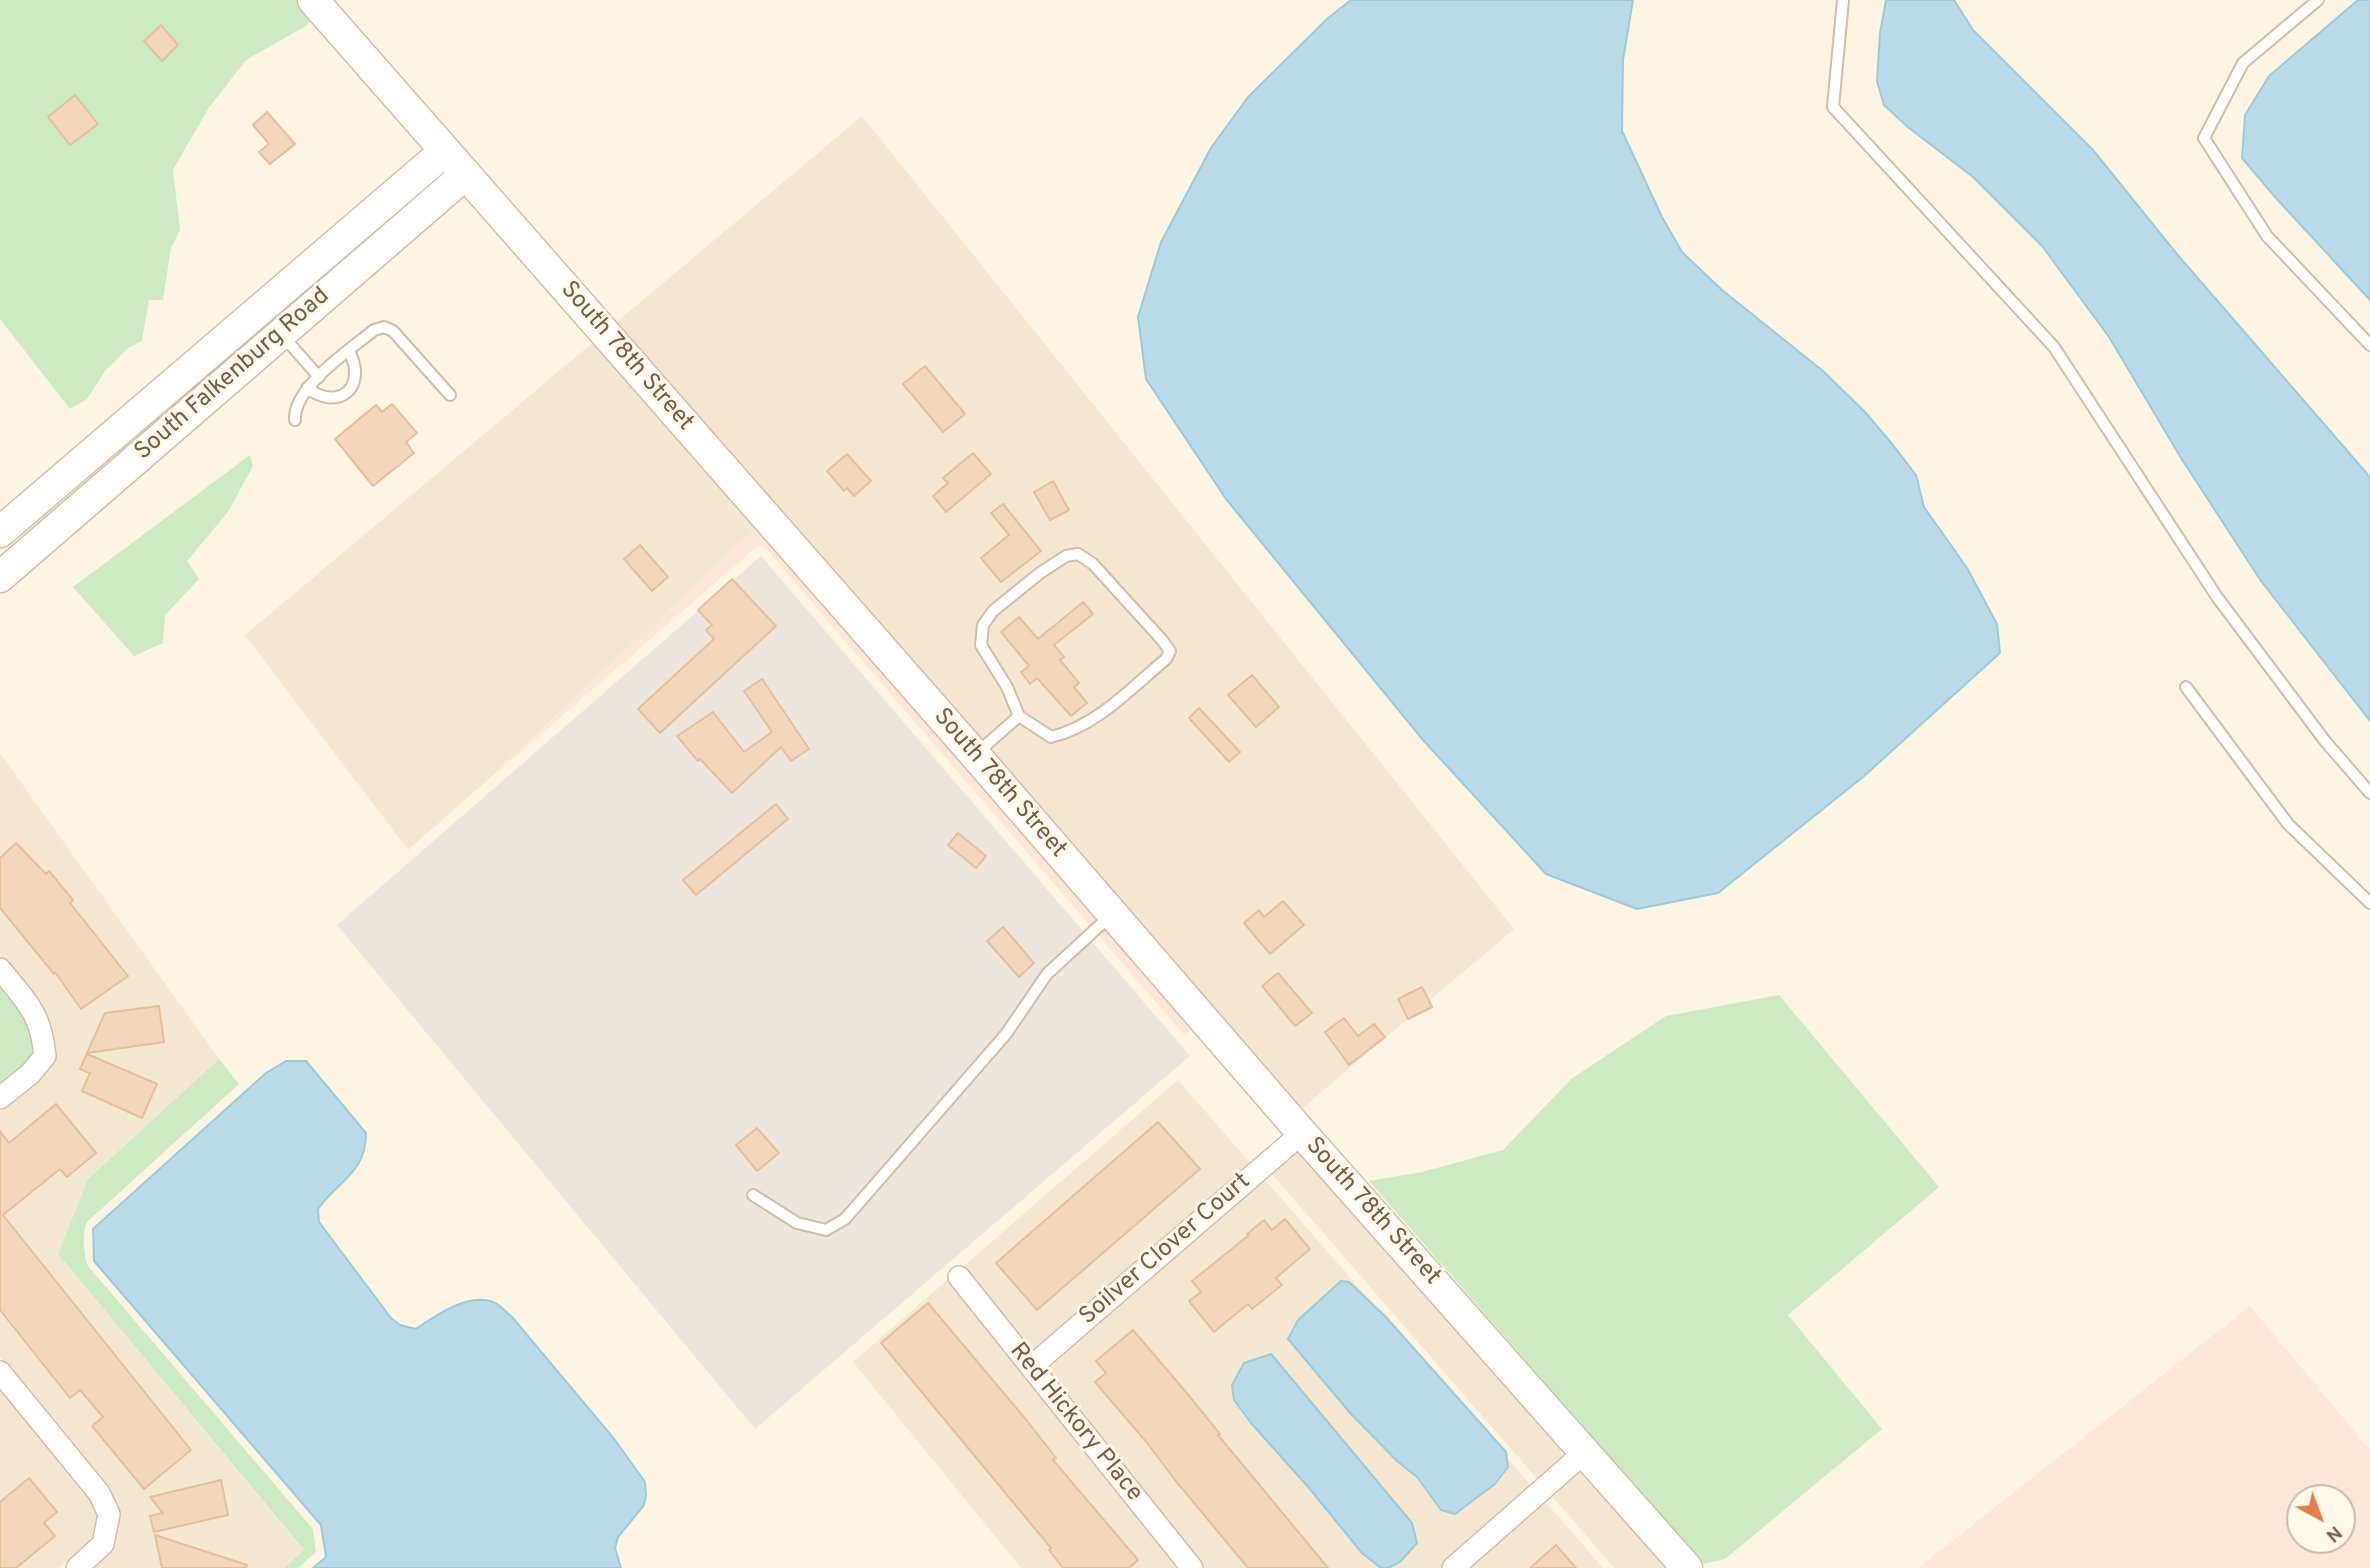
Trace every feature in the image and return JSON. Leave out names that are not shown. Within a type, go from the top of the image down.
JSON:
[{"type":"street","name":"South 78th Street","points":[[313,0],[975,755],[1302,1133],[1686,1568]]},
{"type":"street","name":"South Falkenburg Road","points":[[0,532],[445,151]]},
{"type":"street","name":"South Falkenburg Road","points":[[0,577],[466,174]]},
{"type":"street","points":[[0,969],[34,1013],[43,1030],[45,1056],[30,1074],[0,1098]]},
{"type":"street","name":"Soilver Clover Court","points":[[1031,1367],[1302,1133]]},
{"type":"street","name":"Red Hickory Place","points":[[959,1277],[1192,1568]]},
{"type":"street","points":[[0,1372],[99,1493],[108,1514],[103,1544],[77,1568]]},
{"type":"street","points":[[1452,1568],[1585,1452]]},
{"type":"lane","points":[[1843,0],[1833,107],[2054,347],[2217,597],[2325,741],[2370,793]]},
{"type":"lane","points":[[2318,0],[2243,63],[2204,138],[2267,236],[2370,345]]},
{"type":"lane","points":[[295,420],[294,410],[307,388],[374,330],[384,327],[393,331],[450,396]]},
{"type":"lane","points":[[281,334],[319,377]]},
{"type":"lane","points":[[307,388],[316,395],[327,398],[349,391],[356,381],[357,371],[349,351]]},
{"type":"lane","points":[[1078,554],[1093,564],[1170,651],[1166,659],[1091,722],[1070,733],[1051,737],[1019,716],[1007,687],[981,645],[983,625],[993,611],[1040,573],[1066,556],[1078,554]]},
{"type":"lane","points":[[2186,687],[2288,824],[2370,903]]},
{"type":"lane","points":[[975,755],[1019,716]]},
{"type":"lane","points":[[753,1195],[797,1223],[826,1230],[845,1219],[1006,1034],[1046,974],[1112,914]]},
{"type":"shaded area","points":[[862,116],[1514,929],[1297,1113],[612,326]]},
{"type":"shaded area","points":[[597,339],[759,525],[491,777],[408,850],[245,635]]},
{"type":"shaded area","points":[[759,525],[1195,1025],[1184,1035],[762,547],[754,549],[492,777]]},
{"type":"shaded area","points":[[761,556],[1190,1056],[755,1429],[337,925]]},
{"type":"shaded area","points":[[0,753],[219,1059],[88,1179],[58,1254],[304,1551],[284,1568],[95,1568],[113,1547],[118,1511],[107,1487],[0,1357],[0,1112],[38,1083],[55,1056],[52,1026],[38,1000],[0,953]]},
{"type":"shaded area","points":[[1178,1080],[1603,1568],[1021,1568],[853,1362]]},
{"type":"shaded area","points":[[1302,1148],[1570,1450],[1537,1479],[1272,1174]]},
{"type":"shaded area","points":[[2250,1306],[2370,1450],[2370,1568],[1918,1568]]},
{"type":"shaded area","points":[[0,1388],[91,1499],[98,1514],[93,1538],[59,1568],[0,1568]]},
{"type":"shaded area","points":[[1585,1467],[1673,1568],[1614,1568],[1552,1496]]},
{"type":"green space","points":[[0,0],[299,0],[315,17],[304,27],[246,60],[208,109],[173,170],[180,230],[171,248],[163,300],[149,300],[142,341],[128,348],[105,371],[87,399],[70,409],[0,319]]},
{"type":"green space","points":[[250,455],[253,466],[228,512],[187,561],[199,579],[165,615],[163,643],[134,656],[73,587]]},
{"type":"green space","points":[[0,988],[28,1023],[34,1043],[26,1063],[0,1085]]},
{"type":"green space","points":[[1779,995],[1939,1187],[1788,1315],[1882,1429],[1725,1559],[1703,1564],[1369,1181],[1422,1172],[1503,1150],[1571,1079],[1666,1016]]},
{"type":"green space","points":[[219,1059],[239,1084],[87,1222],[85,1256],[88,1266],[313,1529],[316,1552],[298,1568],[284,1568],[304,1550],[58,1254],[88,1179]]},
{"type":"water","points":[[1351,0],[1633,0],[1623,60],[1622,131],[1662,217],[1682,252],[1722,290],[1823,371],[1865,412],[1893,445],[1916,475],[1924,507],[1967,568],[1997,624],[2000,653],[1863,777],[1718,893],[1637,909],[1546,874],[1423,740],[1226,499],[1146,379],[1138,317],[1161,242],[1211,148],[1248,97],[1327,19]]},
{"type":"water","points":[[1886,0],[1954,0],[1973,30],[2093,150],[2176,253],[2370,477],[2370,721],[2261,581],[2181,458],[2109,337],[2042,246],[1973,177],[1909,128],[1884,105],[1877,81],[1880,33]]},
{"type":"water","points":[[2358,0],[2370,0],[2370,300],[2242,158],[2245,115],[2269,76]]},
{"type":"water","points":[[286,1061],[306,1061],[366,1133],[361,1158],[350,1176],[318,1209],[319,1222],[391,1318],[400,1325],[416,1329],[464,1303],[485,1300],[497,1304],[512,1317],[615,1440],[645,1482],[644,1505],[618,1537],[615,1548],[621,1568],[313,1568],[326,1557],[321,1525],[94,1261],[93,1229],[266,1073]]},
{"type":"water","points":[[1341,1281],[1349,1282],[1385,1316],[1506,1452],[1508,1467],[1495,1484],[1455,1514],[1441,1510],[1417,1477],[1397,1461],[1351,1414],[1288,1339],[1298,1320]]},
{"type":"water","points":[[1271,1354],[1412,1523],[1417,1543],[1400,1562],[1388,1568],[1381,1568],[1362,1553],[1234,1400],[1232,1385],[1244,1363]]},
{"type":"building","points":[[161,25],[178,45],[162,61],[144,41]]},
{"type":"building","points":[[75,95],[98,124],[70,145],[48,117]]},
{"type":"building","points":[[267,112],[295,144],[270,164],[259,152],[269,144],[253,125]]},
{"type":"building","points":[[925,366],[965,414],[943,432],[903,384]]},
{"type":"building","points":[[392,404],[417,433],[406,442],[414,453],[373,486],[335,439],[376,405],[382,412]]},
{"type":"building","points":[[973,453],[991,474],[946,512],[933,496],[948,483],[943,478]]},
{"type":"building","points":[[847,454],[871,481],[854,496],[847,488],[844,491],[827,471]]},
{"type":"building","points":[[1053,481],[1069,510],[1050,520],[1034,492]]},
{"type":"building","points":[[1003,504],[1041,551],[1001,582],[981,558],[1009,535],[991,513]]},
{"type":"building","points":[[640,545],[668,577],[652,591],[624,559]]},
{"type":"building","points":[[732,579],[776,626],[660,733],[638,709],[714,639],[706,630],[712,625],[698,610]]},
{"type":"building","points":[[1083,602],[1093,614],[1054,645],[1064,657],[1060,660],[1079,683],[1074,687],[1087,703],[1071,716],[1037,678],[1030,684],[1021,672],[1029,666],[1001,632],[1019,617],[1038,639]]},
{"type":"building","points":[[1252,675],[1279,707],[1256,727],[1228,695]]},
{"type":"building","points":[[762,679],[809,749],[791,761],[781,747],[732,793],[700,759],[698,761],[677,736],[713,712],[744,752],[772,732],[744,691]]},
{"type":"building","points":[[1199,708],[1240,752],[1229,762],[1189,718]]},
{"type":"building","points":[[776,804],[788,819],[696,895],[683,880]]},
{"type":"building","points":[[958,833],[986,856],[976,868],[948,845]]},
{"type":"building","points":[[16,843],[46,874],[49,871],[73,900],[70,903],[128,976],[81,1009],[55,972],[54,974],[0,908],[0,858]]},
{"type":"building","points":[[1283,901],[1304,925],[1270,954],[1244,923],[1259,910],[1264,917]]},
{"type":"building","points":[[1003,927],[1034,963],[1019,977],[987,941]]},
{"type":"building","points":[[1278,973],[1312,1013],[1295,1026],[1262,986]]},
{"type":"building","points":[[1422,987],[1432,1007],[1408,1019],[1398,999]]},
{"type":"building","points":[[159,1006],[164,1042],[87,1053],[105,1013]]},
{"type":"building","points":[[1344,1018],[1358,1036],[1374,1024],[1385,1037],[1349,1065],[1325,1032]]},
{"type":"building","points":[[87,1054],[157,1084],[142,1118],[82,1091],[90,1073],[80,1069]]},
{"type":"building","points":[[56,1104],[96,1153],[67,1177],[60,1169],[3,1215],[191,1450],[144,1489],[92,1426],[103,1417],[80,1390],[70,1398],[0,1310],[0,1131],[9,1143]]},
{"type":"building","points":[[1158,1122],[1200,1169],[1037,1310],[996,1263]]},
{"type":"building","points":[[757,1128],[779,1153],[757,1171],[736,1145]]},
{"type":"building","points":[[1285,1219],[1310,1249],[1276,1278],[1282,1285],[1252,1309],[1248,1304],[1214,1332],[1189,1301],[1201,1292],[1192,1281],[1264,1220],[1272,1230]]},
{"type":"building","points":[[928,1303],[1028,1422],[1056,1458],[1053,1460],[1138,1560],[1129,1568],[1063,1568],[1049,1550],[1051,1548],[881,1343]]},
{"type":"building","points":[[1133,1330],[1328,1568],[1248,1568],[1175,1480],[1095,1382],[1106,1373],[1096,1361]]},
{"type":"building","points":[[29,1478],[57,1512],[44,1523],[55,1536],[16,1568],[0,1568],[0,1502]]},
{"type":"building","points":[[221,1480],[228,1515],[154,1532],[150,1516],[163,1513],[150,1497]]},
{"type":"building","points":[[155,1535],[247,1565],[246,1568],[162,1568]]},
{"type":"building","points":[[1556,1545],[1576,1568],[1530,1568]]}]
